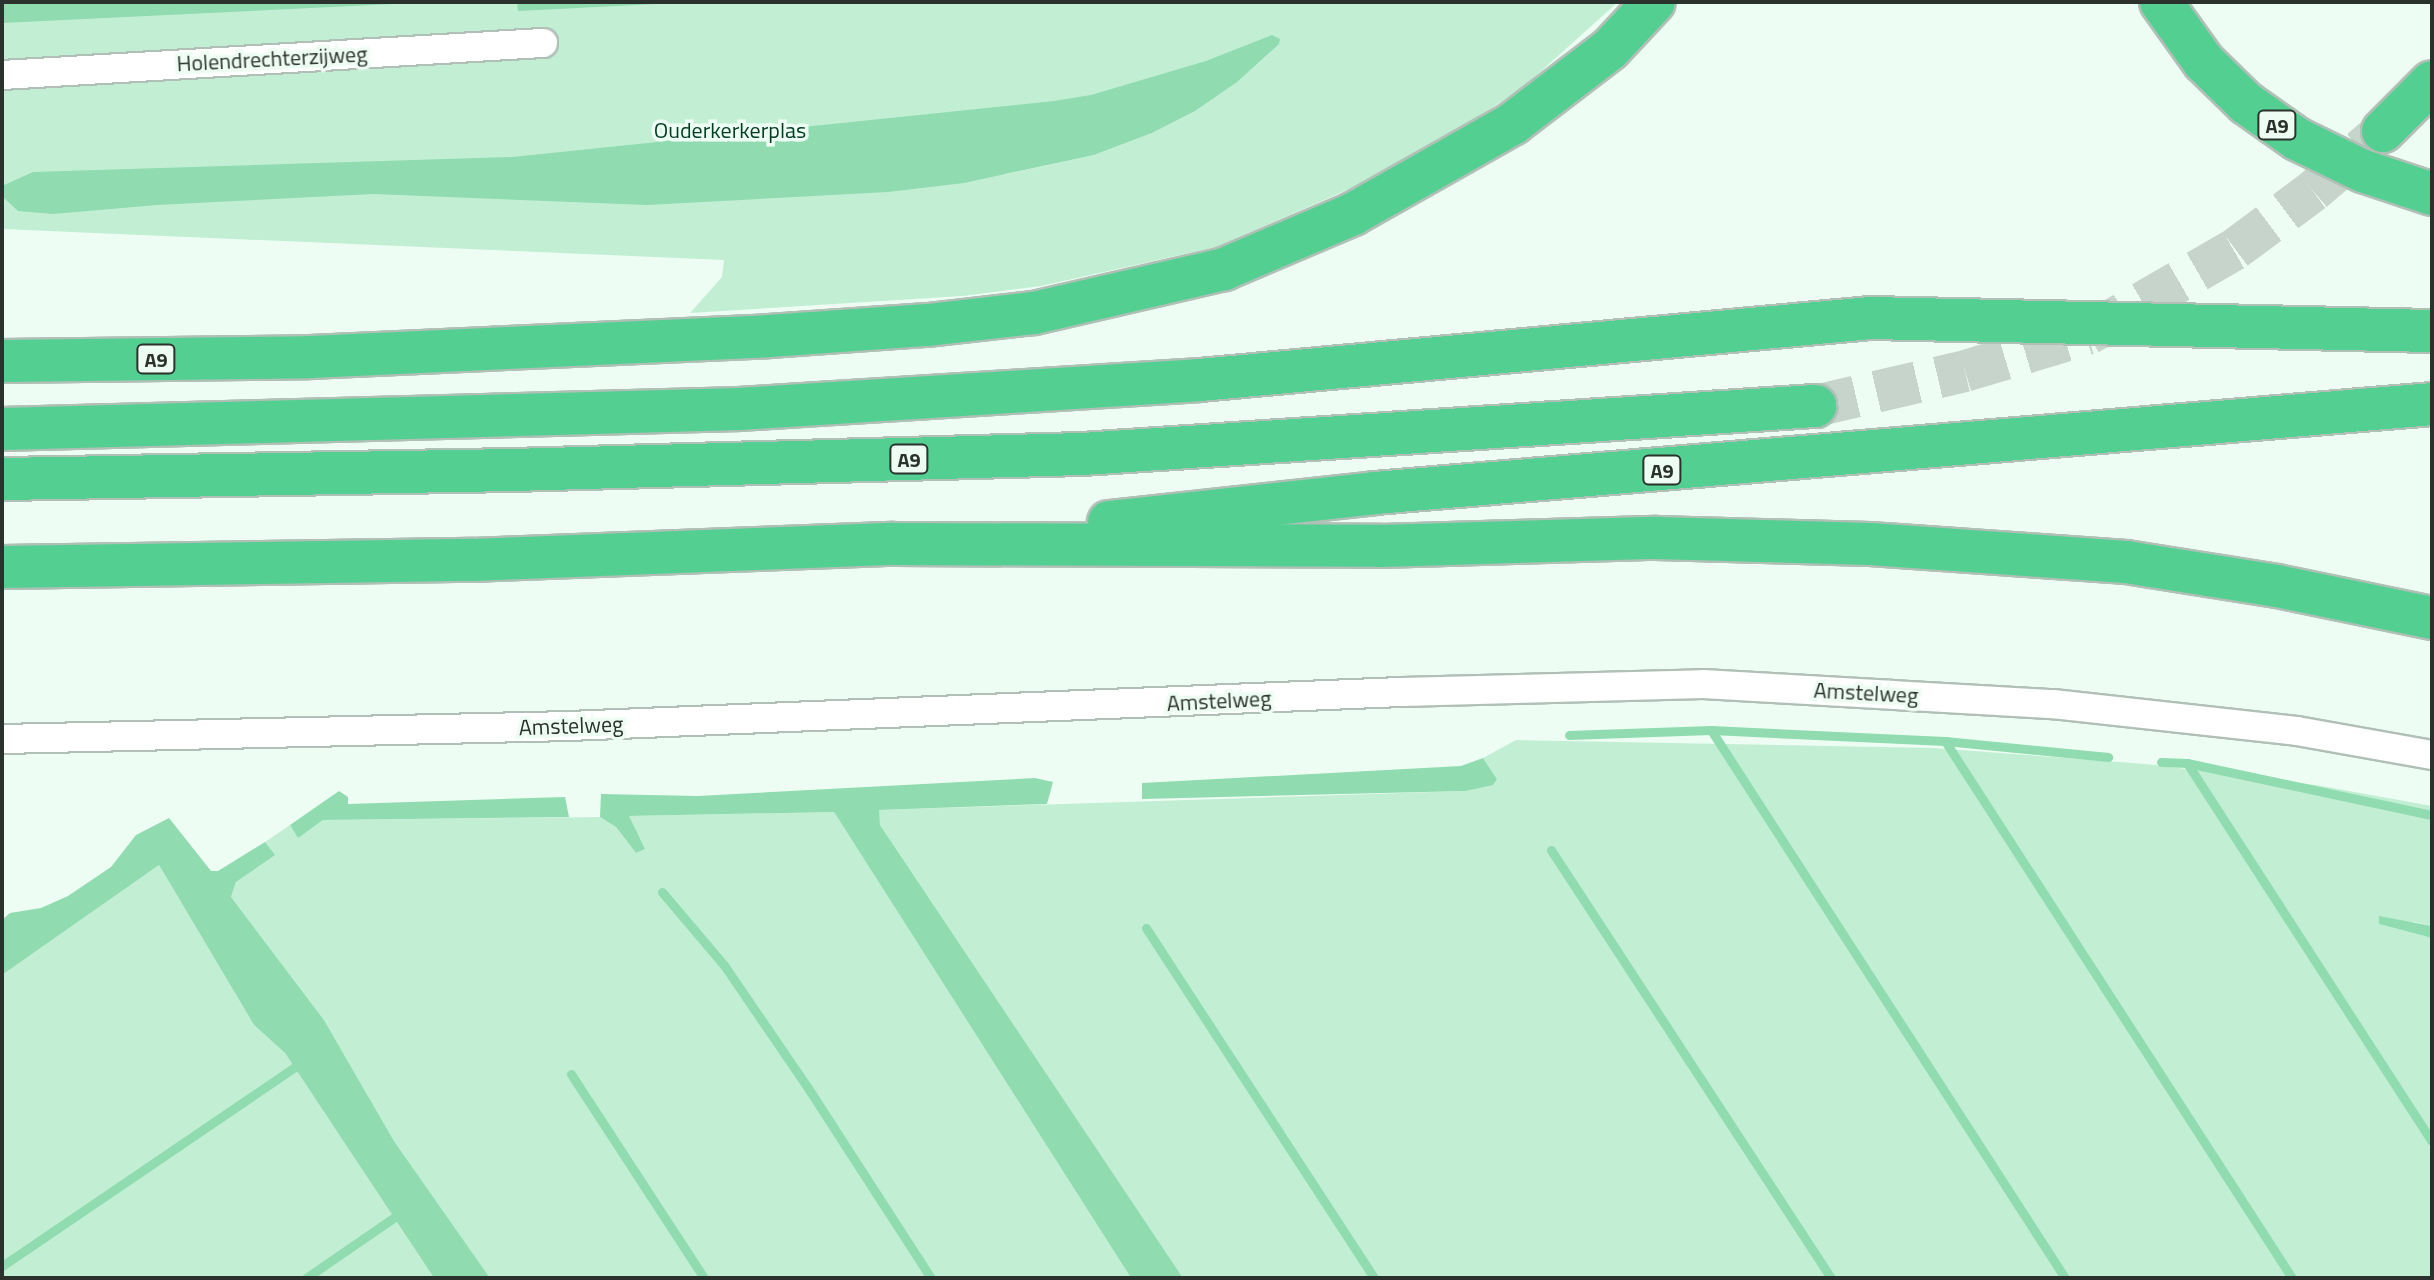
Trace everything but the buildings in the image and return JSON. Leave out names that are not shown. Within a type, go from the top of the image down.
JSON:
[{"type":"highway","name":"A9","points":[[2,361],[310,357],[737,338],[928,325],[1034,313],[1224,269],[1353,214],[1512,124],[1610,49],[1654,2]]},
{"type":"highway","name":"A9","points":[[2161,2],[2204,62],[2246,103],[2297,139],[2363,171],[2432,194]]},
{"type":"highway","points":[[2383,131],[2432,82]]},
{"type":"highway","points":[[2,429],[754,408],[1200,380],[1871,318],[2412,329],[2432,317]]},
{"type":"highway","name":"A9","points":[[893,544],[1375,493],[2432,404]]},
{"type":"highway","name":"A9","points":[[2,479],[512,470],[1082,454],[1815,406]]},
{"type":"highway","name":"A9","points":[[2,567],[471,560],[893,544],[1381,546],[1656,538],[1870,544],[2126,562],[2277,586],[2432,618]]},
{"type":"street","name":"Holendrechterzijweg","points":[[2,75],[543,43]]},
{"type":"street","name":"Amstelweg","points":[[2,739],[569,726],[1402,692],[1703,684],[2053,704],[2297,731],[2432,755]]},
{"type":"green space","name":"Ouderkerkerplas","points":[[2,2],[1618,2],[1520,90],[1395,169],[1216,247],[1041,286],[963,296],[690,313],[722,277],[724,260],[2,229]],"holes":[[[1200,108],[1152,133],[1094,155],[1002,175]]]},
{"type":"green space","points":[[1516,740],[1934,748],[2146,764],[2316,785],[2432,806],[2432,926],[2415,922],[2379,924],[2432,938],[2432,1278],[1183,1278],[880,825],[878,810],[1465,791],[1497,779],[1483,758]]},
{"type":"green space","points":[[834,812],[1131,1278],[490,1278],[394,1141],[324,1020],[231,897],[236,882],[274,855],[265,842],[290,825],[298,837],[323,820],[600,817],[616,827],[636,853],[645,849],[628,816]]},
{"type":"green space","points":[[159,865],[254,1025],[285,1053],[434,1278],[2,1278],[2,975]]},
{"type":"shaded area","points":[[2,2],[435,2],[2,23]]},
{"type":"shaded area","points":[[517,2],[696,2],[518,11]]},
{"type":"shaded area","points":[[1272,35],[1280,39],[1279,44],[1237,82],[1195,111],[1152,133],[1094,155],[964,183],[888,192],[647,205],[373,194],[157,205],[53,214],[18,211],[2,196],[2,186],[33,172],[512,157],[1054,101],[1091,95],[1206,61]]},
{"type":"shaded area","points":[[1483,758],[1497,779],[1493,785],[1465,791],[1142,799],[1142,783],[1461,766]]},
{"type":"shaded area","points":[[1035,778],[1053,782],[1047,804],[879,810],[880,825],[1183,1278],[1131,1278],[834,812],[629,816],[645,849],[636,853],[616,827],[600,817],[601,794],[698,796]]},
{"type":"shaded area","points":[[339,791],[348,797],[348,804],[565,797],[569,817],[323,820],[298,838],[290,825]]},
{"type":"shaded area","points":[[169,818],[211,871],[218,871],[265,842],[275,855],[236,882],[231,897],[324,1020],[394,1141],[490,1278],[434,1278],[285,1053],[254,1025],[159,865],[2,975],[2,920],[10,913],[41,908],[68,896],[111,867],[136,835]]},
{"type":"shaded area","points":[[2379,916],[2432,926],[2432,938],[2379,924]]},
{"type":"waterway","points":[[1711,730],[2065,1278]]},
{"type":"waterway","points":[[1569,735],[1711,730],[1945,741],[2108,757]]},
{"type":"waterway","points":[[1945,741],[2292,1278]]},
{"type":"waterway","points":[[2161,762],[2187,763],[2432,815]]},
{"type":"waterway","points":[[2187,763],[2432,1141]]},
{"type":"waterway","points":[[1551,850],[1831,1278]]},
{"type":"waterway","points":[[662,892],[724,965],[931,1278]]},
{"type":"waterway","points":[[1146,928],[1374,1278]]},
{"type":"waterway","points":[[2,1266],[304,1061]]},
{"type":"waterway","points":[[571,1074],[704,1278]]},
{"type":"waterway","points":[[306,1278],[402,1212]]},
{"type":"tunnel","points":[[1815,406],[1965,371],[2088,334],[2235,249],[2313,191],[2383,131]]}]
